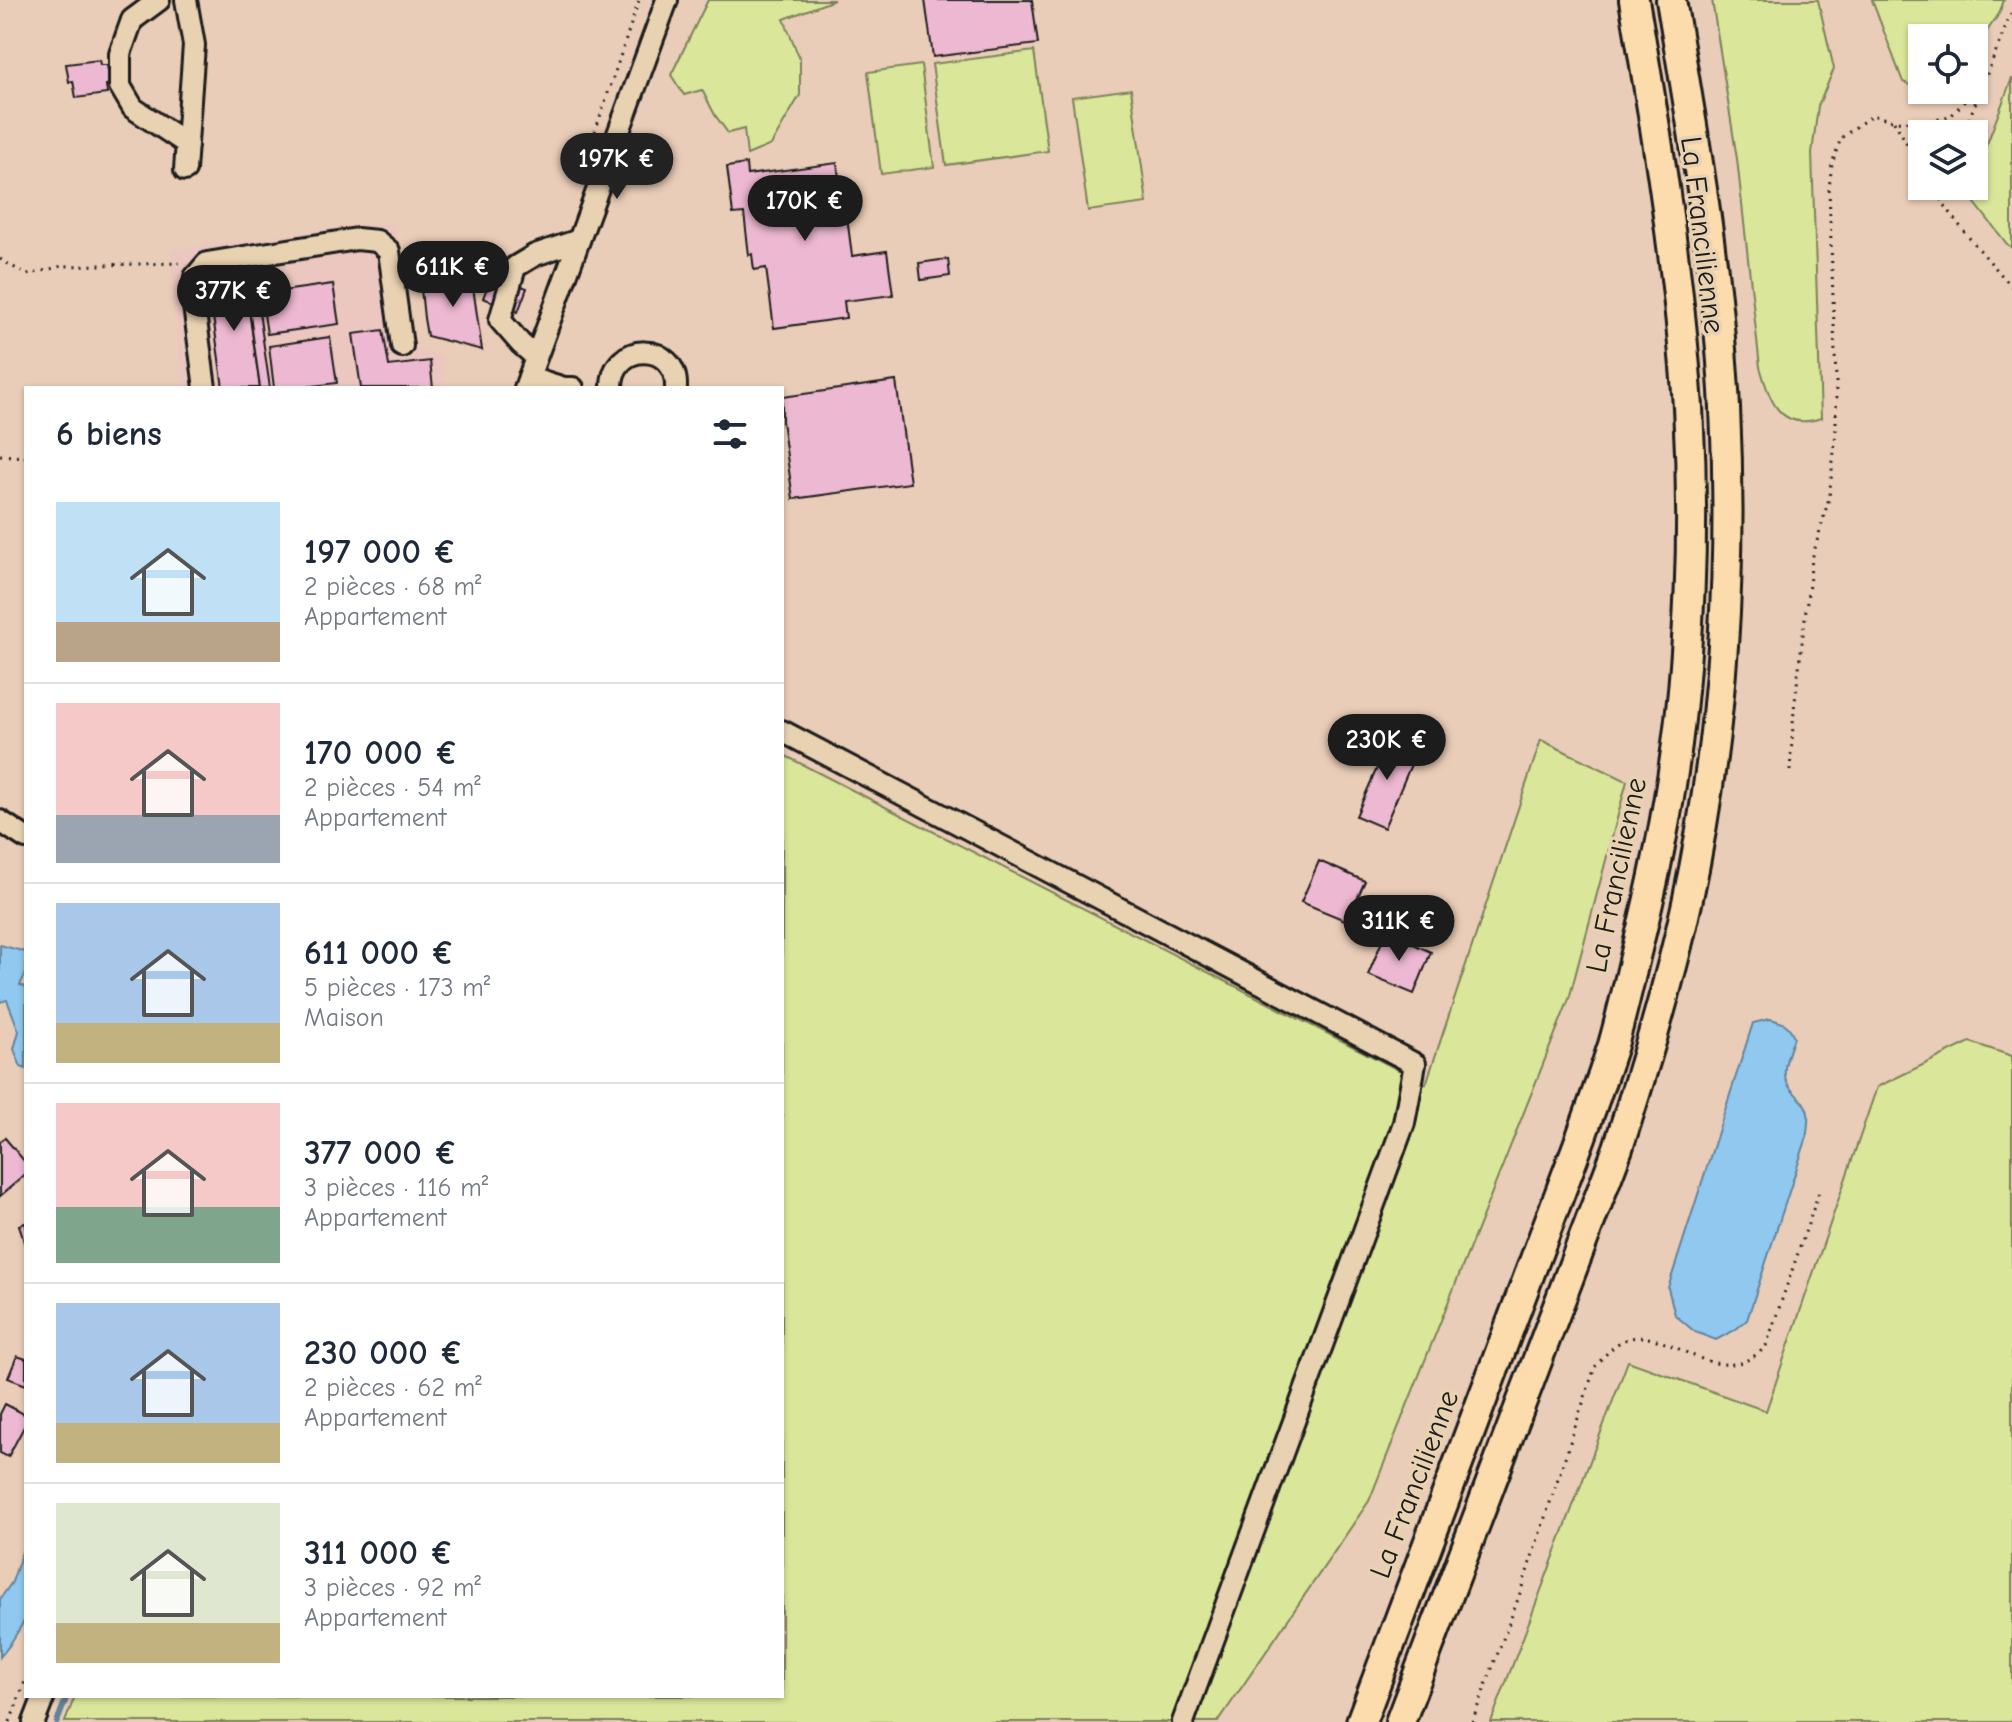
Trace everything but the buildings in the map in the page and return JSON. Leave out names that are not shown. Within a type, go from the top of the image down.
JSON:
[{"type":"highway","name":"La Francilienne","points":[[1361,1722],[1581,1137],[1613,1044],[1651,895],[1672,783],[1685,669],[1689,598],[1688,409],[1667,207],[1634,0]]},
{"type":"highway","name":"La Francilienne","points":[[1400,1722],[1618,1148],[1648,1055],[1687,902],[1707,790],[1726,601],[1725,410],[1708,236],[1671,0]]},
{"type":"street","points":[[159,0],[132,20],[120,54],[120,86],[133,108],[187,144]]},
{"type":"street","points":[[185,170],[194,45],[186,0]]},
{"type":"street","points":[[552,386],[527,382],[667,0]]},
{"type":"street","points":[[205,386],[193,298],[195,277],[207,263],[357,239],[377,241],[389,251],[402,346]]},
{"type":"street","points":[[536,357],[500,320],[515,267],[535,255],[579,240]]},
{"type":"street","points":[[612,386],[615,369],[631,354],[642,352],[662,357],[670,364],[675,373],[676,386]]},
{"type":"street","points":[[784,732],[1415,1064],[1404,1123],[1183,1722]]},
{"type":"street","points":[[0,821],[24,837]]},
{"type":"street","points":[[34,1722],[43,1698]]},
{"type":"path","points":[[1988,71],[2012,11]]},
{"type":"path","points":[[1790,771],[1812,559],[1829,498],[1836,433],[1829,188],[1832,164],[1841,138],[1872,115],[1894,121],[1922,122],[1950,117],[1962,104]]},
{"type":"path","points":[[1894,121],[1908,146]]},
{"type":"path","points":[[1940,200],[2012,287]]},
{"type":"path","points":[[0,259],[27,275],[62,266],[207,263]]},
{"type":"path","points":[[0,455],[24,457]]},
{"type":"path","points":[[1472,1722],[1518,1599],[1595,1367],[1617,1344],[1646,1336],[1712,1363],[1744,1363],[1756,1357],[1766,1346],[1819,1192]]},
{"type":"path","points":[[10,1722],[24,1684]]},
{"type":"shaded area","points":[[394,221],[416,348],[443,358],[446,386],[181,386],[170,250]]},
{"type":"green space","points":[[708,0],[834,0],[784,19],[800,60],[800,95],[771,145],[747,155],[744,129],[728,133],[702,90],[684,95],[671,75]]},
{"type":"green space","points":[[1712,0],[1818,0],[1834,69],[1818,106],[1812,153],[1821,418],[1796,421],[1786,417],[1773,402],[1760,367],[1737,159]]},
{"type":"green space","points":[[1872,0],[2004,0],[1988,29],[1988,24],[1908,24],[1908,84],[1903,82]]},
{"type":"green space","points":[[1034,51],[1048,151],[946,165],[932,64]]},
{"type":"green space","points":[[921,65],[934,167],[881,174],[868,72]]},
{"type":"green space","points":[[2012,78],[2012,248],[1973,200],[1988,200],[1988,141]]},
{"type":"green space","points":[[1131,89],[1147,203],[1088,211],[1072,97]]},
{"type":"green space","points":[[1541,740],[1627,781],[1569,999],[1369,1501],[1218,1722],[65,1722],[74,1698],[784,1698],[784,755],[1426,1084]]},
{"type":"green space","points":[[1970,1042],[2012,1056],[2012,1722],[1491,1722],[1628,1361],[1766,1411],[1877,1087]]},
{"type":"water","points":[[0,945],[24,951],[24,977],[20,985],[24,986],[24,1068],[14,1049],[19,1031],[7,1000],[0,1002]]},
{"type":"water","points":[[1770,1019],[1785,1024],[1794,1037],[1786,1060],[1785,1076],[1808,1113],[1806,1140],[1747,1320],[1716,1340],[1695,1332],[1675,1315],[1668,1288],[1753,1023]]},
{"type":"water","points":[[24,1546],[24,1621],[0,1657],[0,1599],[12,1582]]},
{"type":"waterway","points":[[57,1722],[66,1698]]}]
